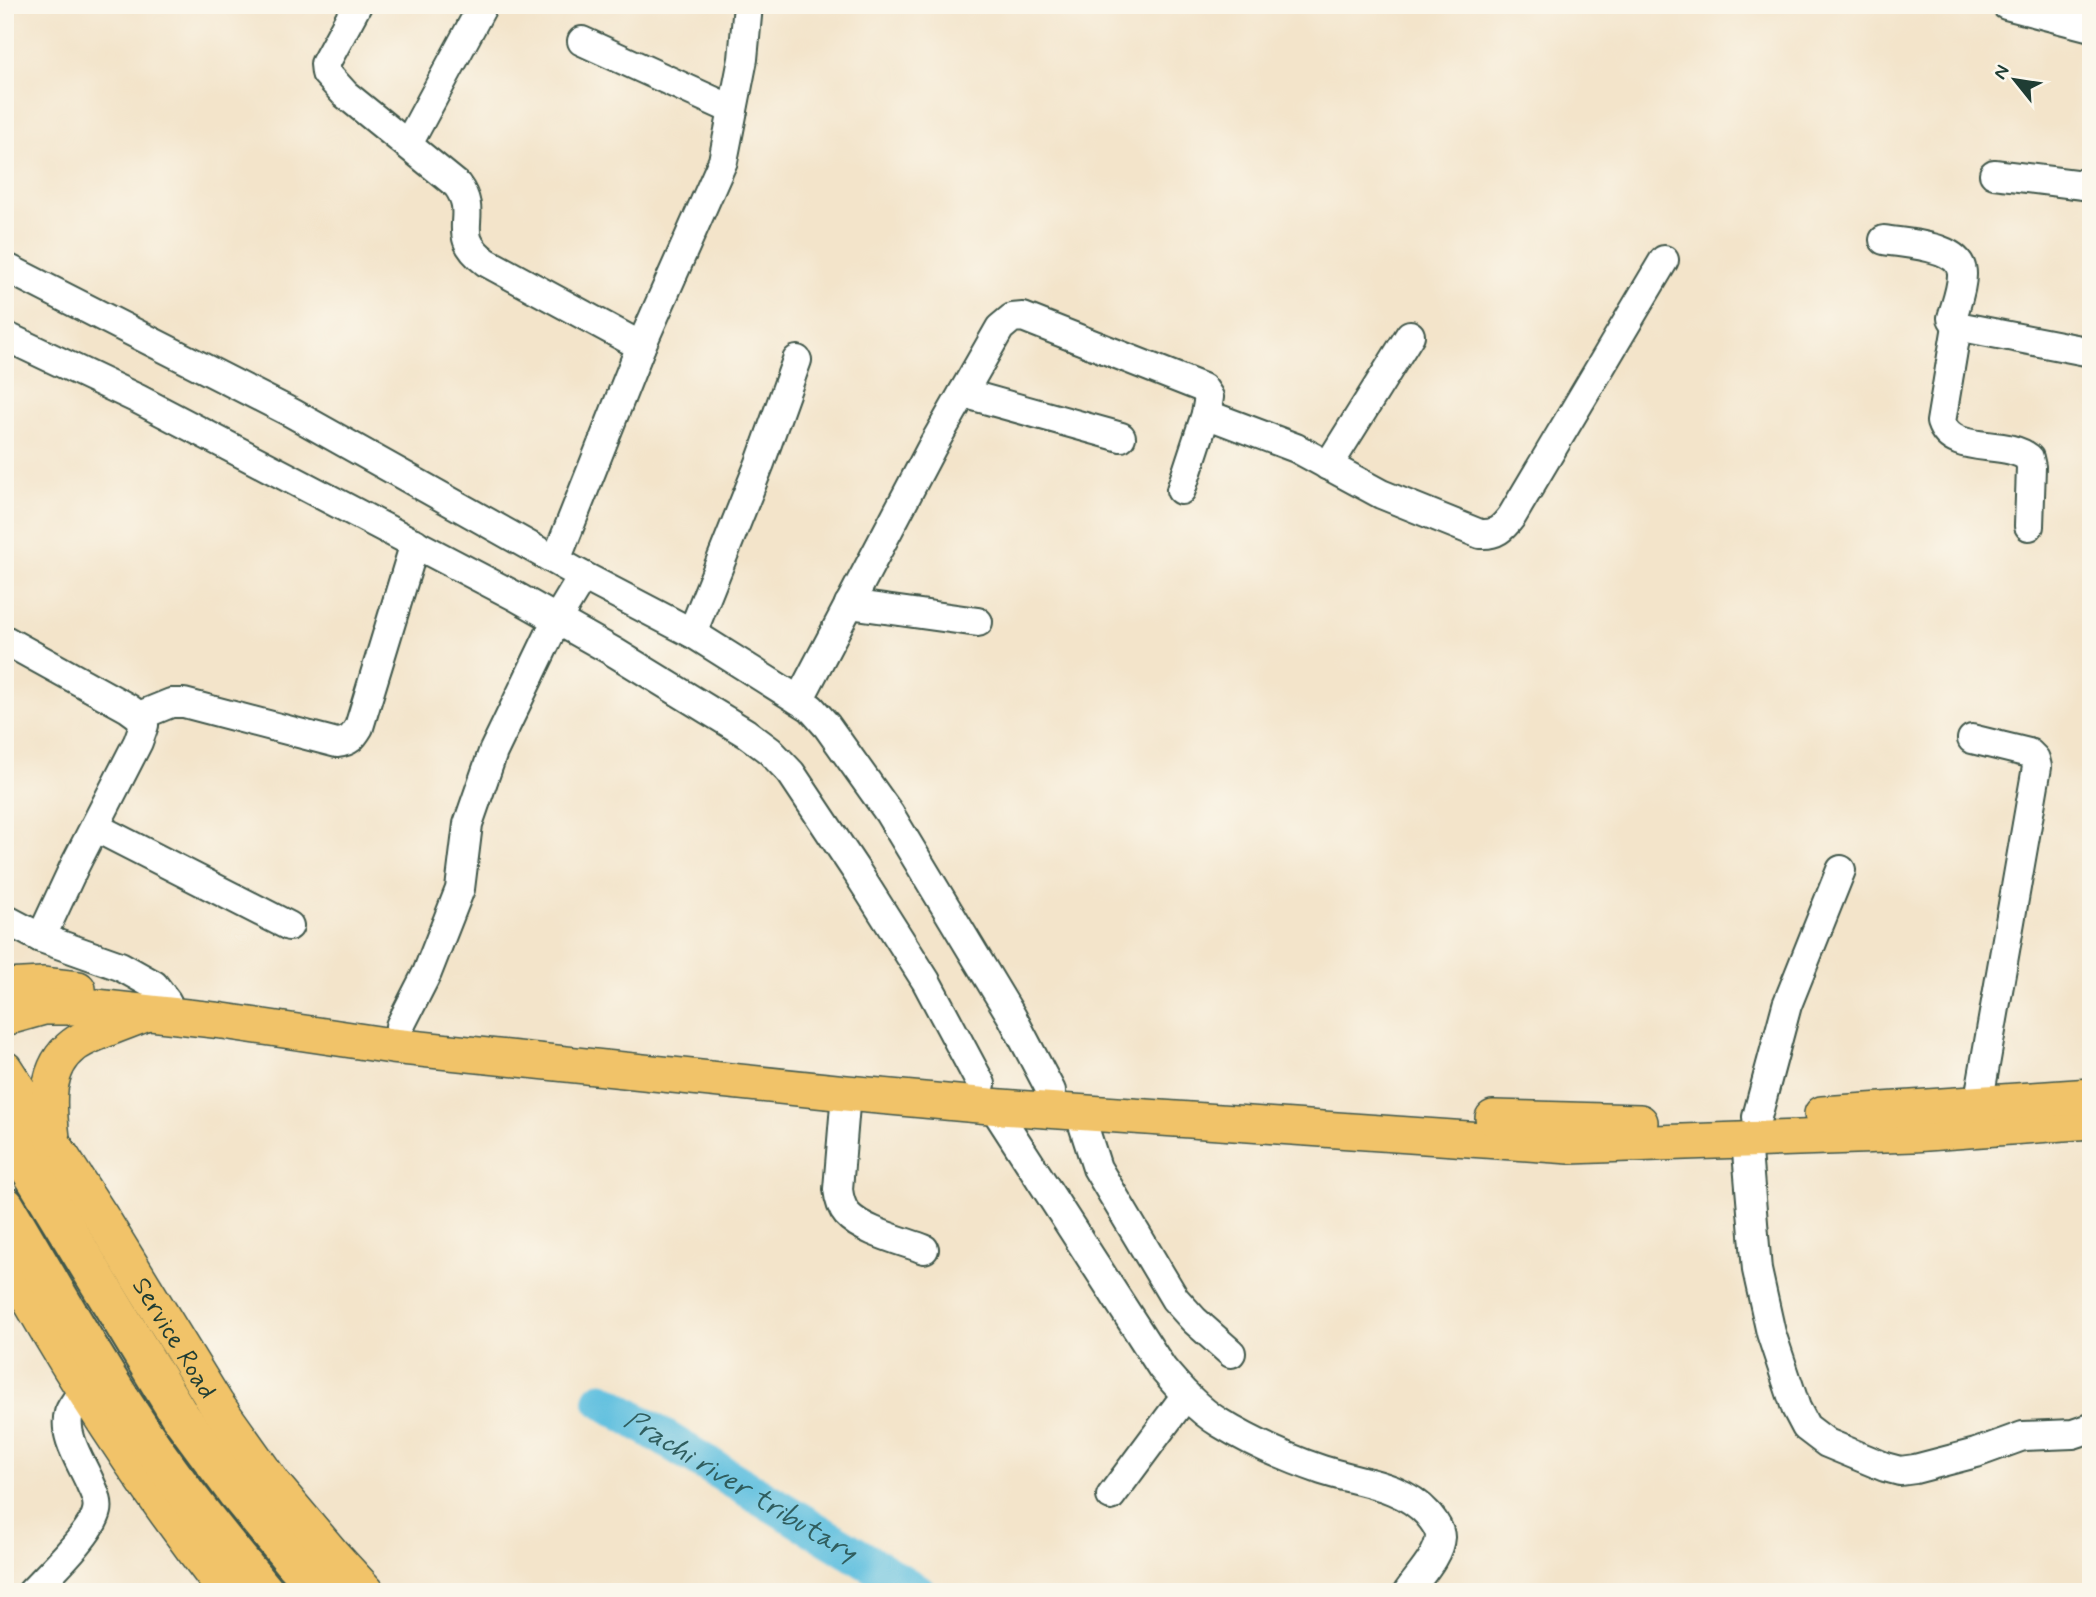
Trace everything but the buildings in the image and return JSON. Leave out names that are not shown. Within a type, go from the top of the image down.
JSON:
[{"type":"highway","points":[[5,1128],[178,1413],[237,1493],[322,1592]]},
{"type":"highway","points":[[5,1206],[144,1436],[198,1510],[265,1592]]},
{"type":"main road","points":[[5,965],[158,1007]]},
{"type":"main road","points":[[5,987],[42,985],[100,992]]},
{"type":"main road","points":[[5,1018],[44,1007],[158,1007],[223,1015],[392,1045],[846,1093],[991,1096],[1570,1146],[1978,1105],[2091,1097]]},
{"type":"main road","points":[[53,1147],[48,1098],[50,1083],[60,1062],[74,1045],[158,1007]]},
{"type":"main road","points":[[223,1015],[400,1027],[552,1045],[869,1072],[991,1096]]},
{"type":"main road","name":"Service Road","points":[[5,1069],[53,1147],[103,1220],[216,1404],[273,1483],[332,1555],[367,1592]]},
{"type":"main road","points":[[1752,1128],[1913,1135],[2091,1121]]},
{"type":"main road","points":[[5,1256],[51,1339],[142,1479],[226,1592]]},
{"type":"street","points":[[357,5],[325,64],[326,73],[345,94],[457,185],[466,197],[467,243],[474,253],[641,346]]},
{"type":"street","points":[[408,145],[483,5]]},
{"type":"street","points":[[556,560],[641,346],[723,161],[743,59],[748,5]]},
{"type":"street","points":[[2006,5],[2091,27]]},
{"type":"street","points":[[582,41],[733,110]]},
{"type":"street","points":[[1994,174],[2091,186]]},
{"type":"street","points":[[1884,240],[1944,251],[1955,257],[1961,265],[1962,276],[1952,318],[1957,326],[2091,352]]},
{"type":"street","points":[[1206,414],[1296,448],[1381,494],[1480,534],[1492,535],[1503,528],[1664,260]]},
{"type":"street","points":[[5,267],[292,413],[556,560],[581,579],[692,634],[799,700],[827,726],[889,813],[1012,1017],[1056,1101],[1175,1299],[1231,1353]]},
{"type":"street","points":[[799,700],[963,393],[1000,328],[1012,318],[1023,317],[1203,388],[1209,397],[1206,414],[1181,490]]},
{"type":"street","points":[[1957,326],[1941,422],[1944,431],[1949,437],[1959,441],[2014,449],[2029,458],[2029,526]]},
{"type":"street","points":[[1328,466],[1410,335]]},
{"type":"street","points":[[5,337],[138,399],[558,617],[746,733],[770,751],[791,773],[926,981],[991,1096],[1154,1357],[1186,1395],[1219,1422],[1269,1448],[1321,1470],[1395,1490],[1419,1504],[1434,1521],[1440,1536],[1435,1553],[1408,1592]]},
{"type":"street","points":[[692,634],[760,463],[797,360]]},
{"type":"street","points":[[963,393],[1121,437]]},
{"type":"street","points":[[139,716],[171,703],[184,703],[337,743],[346,742],[359,727],[415,543]]},
{"type":"street","points":[[400,1027],[427,972],[460,889],[468,824],[484,776],[558,617],[581,579]]},
{"type":"street","points":[[849,604],[978,622]]},
{"type":"street","points":[[5,640],[139,716],[144,725],[41,938]]},
{"type":"street","points":[[1972,739],[2029,752],[2037,767],[1978,1105]]},
{"type":"street","points":[[94,827],[289,926]]},
{"type":"street","points":[[1841,870],[1787,1005],[1752,1128],[1757,1270],[1771,1333],[1796,1408],[1806,1427],[1826,1443],[1900,1471],[1976,1453],[2023,1436],[2073,1434],[2091,1428]]},
{"type":"street","points":[[5,919],[41,938],[120,966],[155,985],[158,1007]]},
{"type":"street","points":[[846,1093],[838,1188],[840,1203],[859,1225],[924,1249]]},
{"type":"street","points":[[32,1592],[86,1532],[98,1509],[95,1494],[68,1425],[69,1413],[84,1390]]},
{"type":"street","points":[[1111,1496],[1186,1395]]},
{"type":"waterway","name":"Prachi river tributary","points":[[602,1400],[917,1592]]}]
